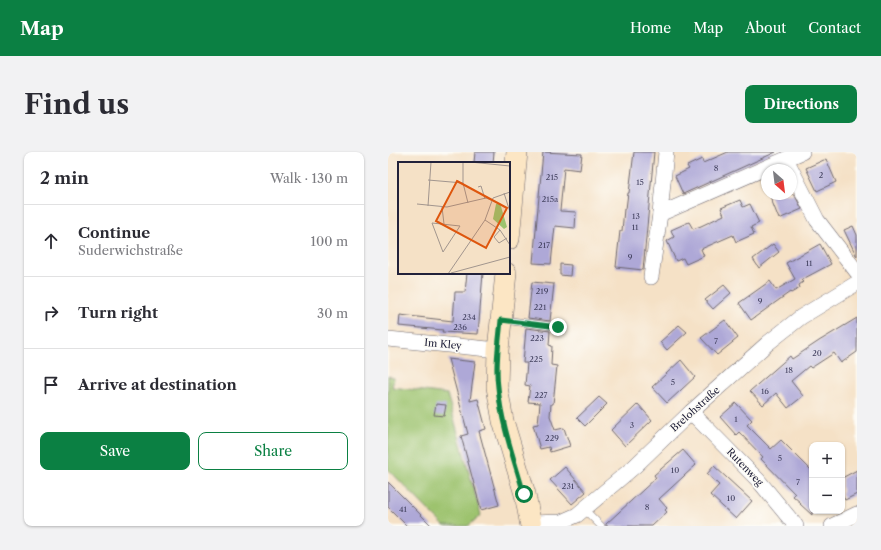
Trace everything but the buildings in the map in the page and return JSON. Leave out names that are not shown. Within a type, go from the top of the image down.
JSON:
[{"type":"main road","points":[[510,228],[517,152]]},
{"type":"main road","points":[[506,274],[498,350],[497,386],[504,421],[532,524]]},
{"type":"street","points":[[651,277],[660,214],[666,152]]},
{"type":"street","points":[[660,214],[802,152]]},
{"type":"street","points":[[786,159],[817,220],[857,272]]},
{"type":"street","name":"Brelohstraße","points":[[532,524],[561,522],[577,515],[635,466],[691,412],[779,334],[801,317],[857,283]]},
{"type":"street","name":"Im Kley","points":[[388,339],[498,350]]},
{"type":"street","name":"Rutenweg","points":[[691,412],[758,480],[796,526]]},
{"type":"street","points":[[832,526],[857,514]]},
{"type":"lane","points":[[501,320],[558,327]]},
{"type":"lane","points":[[584,509],[601,526]]},
{"type":"green space","points":[[388,376],[394,378],[392,387],[447,394],[481,515],[468,526],[444,526],[388,469]]},
{"type":"route","points":[[524,494],[504,421],[497,386],[501,320],[558,327]]}]
